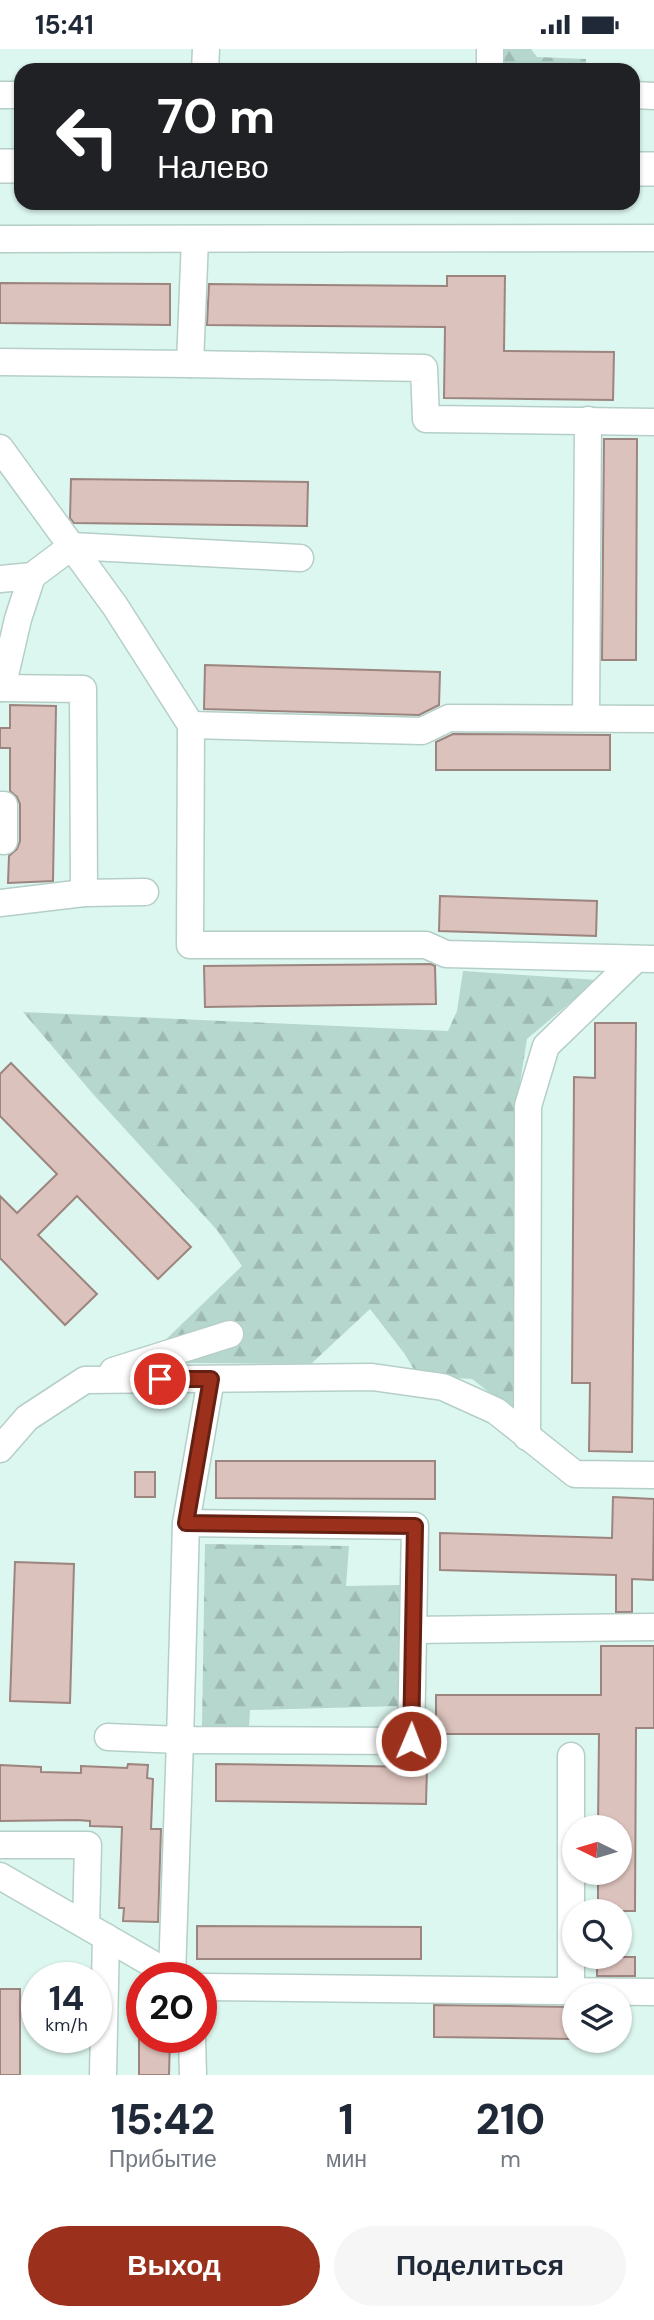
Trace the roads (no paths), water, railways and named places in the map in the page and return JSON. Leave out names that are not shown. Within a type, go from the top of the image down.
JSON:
[{"type":"lane","points":[[0,239],[654,239]]},
{"type":"lane","points":[[190,364],[195,239]]},
{"type":"lane","points":[[0,362],[424,368],[426,419],[654,422]]},
{"type":"lane","points":[[586,718],[588,420]]},
{"type":"lane","points":[[0,448],[115,606],[191,725],[190,945],[426,944],[446,954],[645,959]]},
{"type":"lane","points":[[0,579],[32,576],[72,546],[300,558]]},
{"type":"lane","points":[[32,576],[1,688],[83,689],[84,893]]},
{"type":"lane","points":[[191,725],[422,731],[449,718],[654,719]]},
{"type":"lane","points":[[0,805],[4,805],[4,841]]},
{"type":"lane","points":[[0,903],[84,893],[145,892]]},
{"type":"lane","points":[[527,1437],[528,1106],[546,1046],[645,959]]},
{"type":"lane","points":[[0,1449],[27,1418],[85,1380],[230,1334]]},
{"type":"lane","points":[[85,1380],[372,1377],[443,1387],[496,1411],[575,1475],[654,1475]]},
{"type":"lane","points":[[173,1962],[186,1523],[211,1379]]},
{"type":"lane","points":[[108,1737],[411,1741],[415,1526],[186,1523]]},
{"type":"lane","points":[[413,1630],[654,1627]]},
{"type":"lane","points":[[571,1756],[571,1983]]},
{"type":"lane","points":[[0,1845],[88,1845],[96,1931],[103,2075]]},
{"type":"lane","points":[[0,1876],[149,1962]]},
{"type":"lane","points":[[217,1987],[562,1992]]},
{"type":"lane","points":[[632,1992],[654,1992]]},
{"type":"lane","points":[[192,2053],[193,2075]]}]
